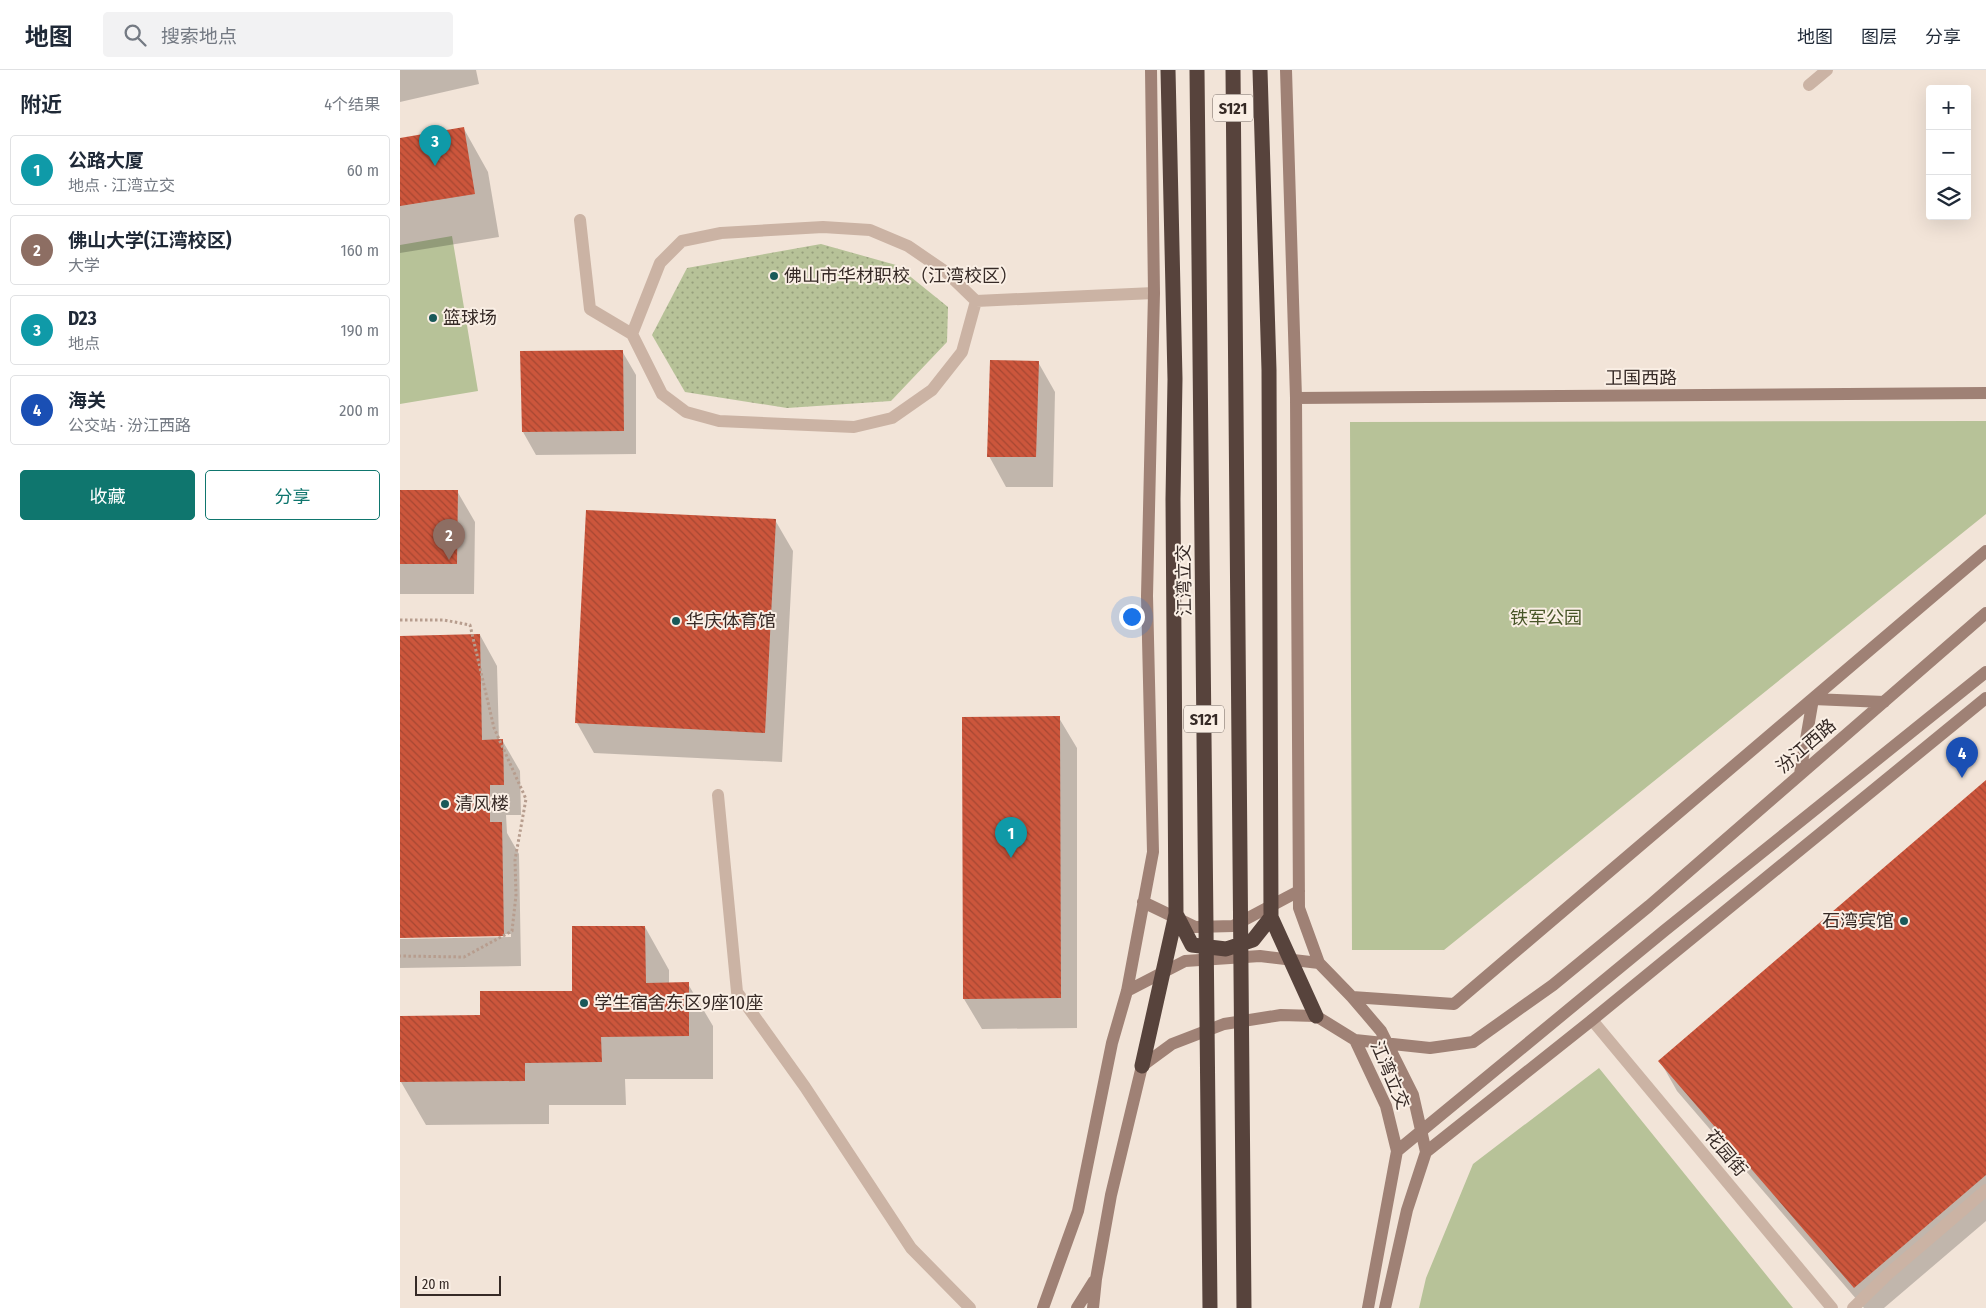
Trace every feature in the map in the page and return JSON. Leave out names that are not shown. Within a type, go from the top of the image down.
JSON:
[{"type":"highway","points":[[1142,1066],[1176,914],[1173,509],[1175,379],[1168,70]]},
{"type":"highway","name":"江湾立交","points":[[1197,70],[1210,1308]]},
{"type":"highway","name":"S121","points":[[1233,70],[1244,1308]]},
{"type":"highway","points":[[1260,70],[1269,370],[1272,917],[1316,1016]]},
{"type":"highway","points":[[1176,914],[1192,945],[1226,949],[1253,940],[1272,917]]},
{"type":"main road","points":[[1043,1308],[1078,1211],[1112,1043],[1127,991],[1153,852],[1147,596],[1154,294],[1151,70]]},
{"type":"main road","points":[[1286,70],[1296,398],[1299,908],[1319,963],[1381,1031],[1413,1095],[1426,1152],[1407,1210],[1385,1308]]},
{"type":"main road","name":"卫国西路","points":[[1296,398],[1986,392]]},
{"type":"main road","points":[[1352,998],[1454,1004],[1986,550]]},
{"type":"main road","name":"汾江西路","points":[[1355,1040],[1430,1048],[1473,1042],[1553,985],[1649,906],[1986,613]]},
{"type":"main road","points":[[1397,1151],[1664,931],[1986,672]]},
{"type":"main road","points":[[1426,1152],[1592,1020],[1986,698]]},
{"type":"main road","points":[[1813,699],[1884,702]]},
{"type":"main road","points":[[1800,774],[1813,699]]},
{"type":"main road","points":[[1143,902],[1195,927],[1233,926],[1299,891]]},
{"type":"main road","points":[[1127,991],[1185,961],[1260,956],[1319,963]]},
{"type":"main road","name":"江湾立交","points":[[1142,1066],[1172,1044],[1224,1024],[1281,1015],[1316,1016],[1355,1040],[1386,1106],[1397,1151],[1368,1308]]},
{"type":"main road","points":[[1093,1308],[1096,1279],[1111,1195],[1142,1066]]},
{"type":"main road","points":[[1077,1308],[1096,1279]]},
{"type":"street","points":[[1809,85],[1827,70]]},
{"type":"street","points":[[580,220],[590,309],[632,334],[662,394],[686,412],[719,421],[854,427],[892,418],[932,390],[962,352],[976,301]]},
{"type":"street","points":[[632,334],[660,263],[682,241],[721,233],[823,227],[870,230],[908,246],[931,261],[946,272],[976,301],[1154,294]]},
{"type":"street","points":[[718,795],[737,992],[805,1087],[911,1248],[970,1308]]},
{"type":"street","name":"花园街","points":[[1592,1020],[1832,1308]]},
{"type":"street","points":[[1853,1308],[1888,1274],[1986,1190]]},
{"type":"path","points":[[400,620],[444,620],[470,625],[494,728],[526,799],[515,860],[516,895],[512,931],[464,957],[400,956]]},
{"type":"green space","name":"篮球场","points":[[452,236],[478,391],[400,404],[400,245]]},
{"type":"green space","points":[[821,244],[896,265],[948,307],[947,342],[891,401],[787,408],[685,392],[652,335],[687,268]]},
{"type":"green space","name":"铁军公园","points":[[1986,421],[1986,514],[1444,950],[1352,950],[1350,422]]},
{"type":"green space","points":[[1599,1068],[1793,1308],[1419,1308],[1426,1278],[1473,1164]]},
{"type":"building","points":[[464,127],[475,194],[400,206],[400,138]]},
{"type":"building","points":[[623,350],[624,431],[522,432],[520,351]]},
{"type":"building","points":[[990,360],[1039,361],[1036,457],[987,457]]},
{"type":"building","points":[[400,490],[458,490],[457,564],[400,564]]},
{"type":"building","name":"华庆体育馆","points":[[586,510],[776,519],[765,733],[575,723]]},
{"type":"building","name":"清风楼","points":[[480,634],[482,740],[503,739],[504,785],[490,785],[490,822],[502,822],[504,936],[400,938],[400,636]]},
{"type":"building","points":[[1060,716],[1061,998],[963,999],[962,717]]},
{"type":"building","name":"石湾宾馆","points":[[1986,780],[1986,1175],[1854,1288],[1658,1061]]},
{"type":"building","name":"学生宿舍东区9座10座","points":[[572,926],[645,926],[646,983],[689,982],[689,1036],[601,1037],[602,1062],[525,1063],[525,1081],[400,1082],[400,1016],[480,1015],[480,991],[572,991]]},
{"type":"place","name":"D23","points":[[435,166]]},
{"type":"place","name":"佛山市华材职校（江湾校区）","points":[[774,276]]},
{"type":"place","name":"篮球场","points":[[433,318]]},
{"type":"place","name":"佛山大学(江湾校区)","points":[[449,560]]},
{"type":"place","name":"华庆体育馆","points":[[676,621]]},
{"type":"place","name":"海关","points":[[1962,778]]},
{"type":"place","name":"清风楼","points":[[445,804]]},
{"type":"place","name":"公路大厦","points":[[1011,858]]},
{"type":"place","name":"石湾宾馆","points":[[1904,921]]},
{"type":"place","name":"学生宿舍东区9座10座","points":[[584,1003]]}]
